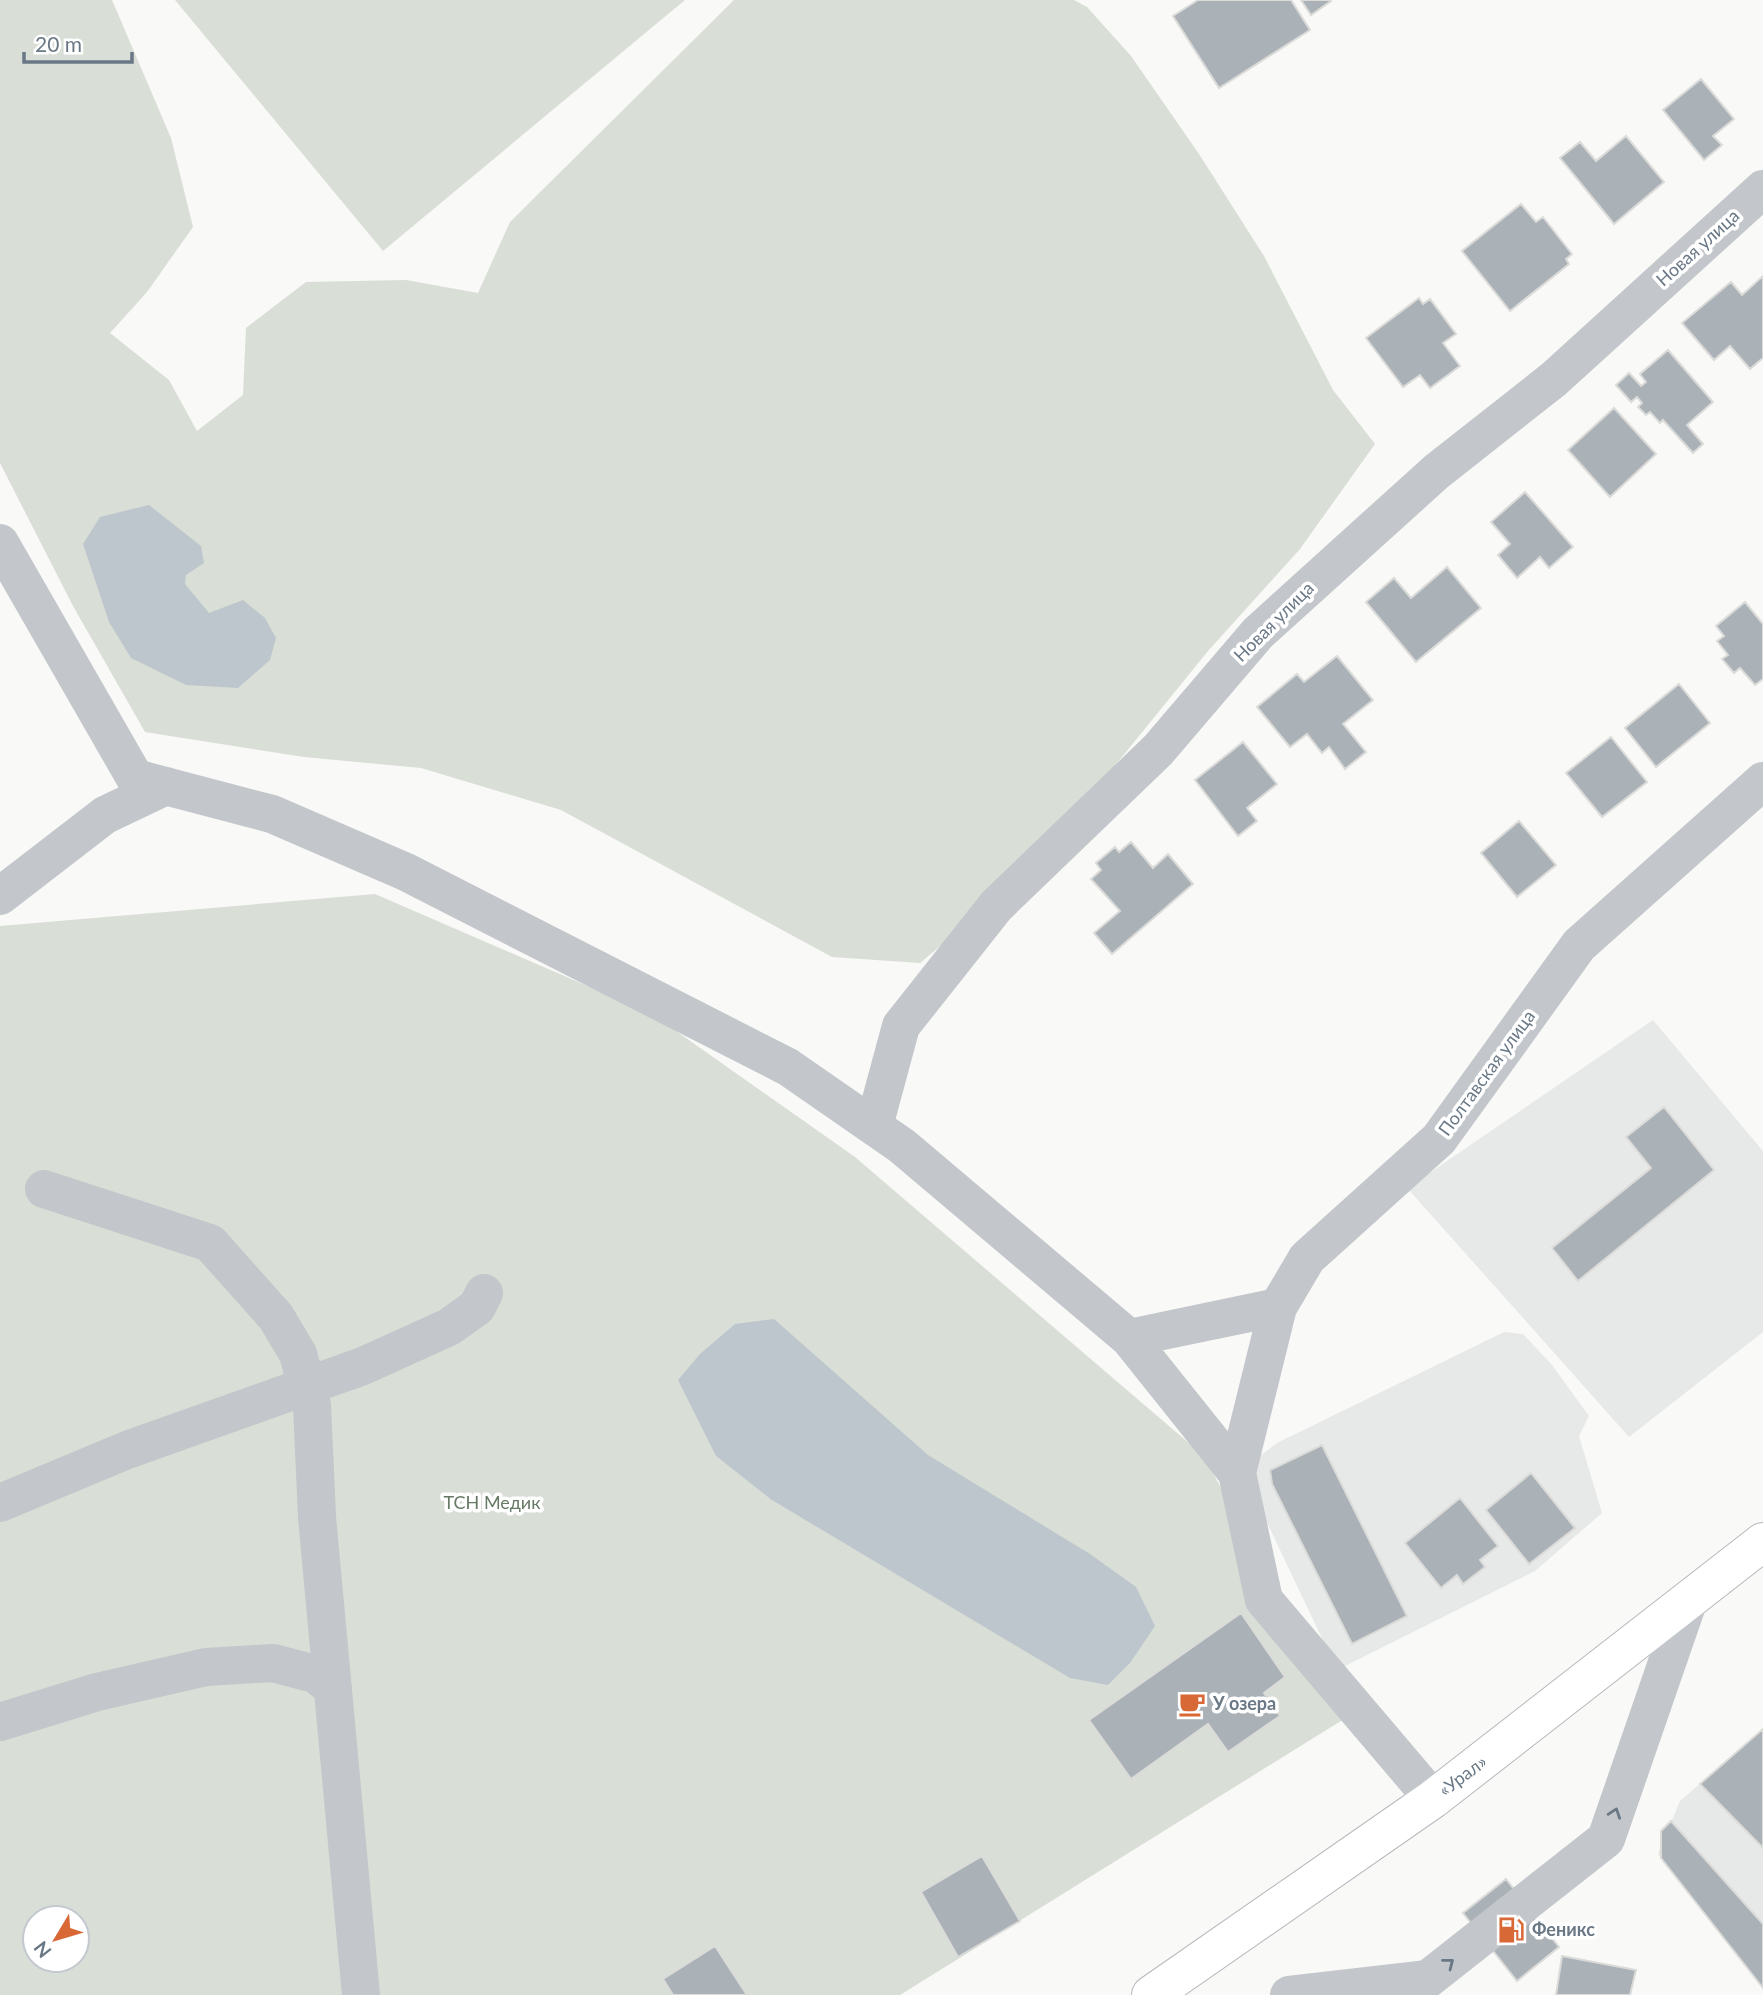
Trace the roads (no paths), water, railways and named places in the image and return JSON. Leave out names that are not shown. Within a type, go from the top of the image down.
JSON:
[{"type":"highway","name":"«Урал»","points":[[1151,1995],[1433,1799],[1763,1542]]},
{"type":"street","name":"Новая улица","points":[[874,1126],[901,1026],[996,906],[1158,750],[1258,633],[1436,472],[1554,379],[1763,189]]},
{"type":"street","points":[[0,543],[135,778],[272,814],[406,872],[788,1067],[902,1146],[1129,1338],[1237,1473],[1264,1600],[1433,1799]]},
{"type":"street","name":"Полтавская улица","points":[[1237,1473],[1278,1307],[1307,1258],[1439,1139],[1579,945],[1763,781]]},
{"type":"street","points":[[0,896],[105,815],[166,786]]},
{"type":"street","points":[[44,1189],[210,1243],[276,1317],[298,1353],[312,1405],[317,1517],[360,1995]]},
{"type":"street","points":[[0,1503],[127,1450],[363,1366],[449,1327],[477,1307],[484,1293]]},
{"type":"street","points":[[1129,1338],[1278,1307]]},
{"type":"street","points":[[1289,1995],[1428,1979],[1606,1839],[1688,1602]]},
{"type":"street","points":[[0,1722],[97,1692],[206,1667],[273,1662],[315,1674],[332,1688]]},
{"type":"place","name":"У озера","points":[[1192,1704]]},
{"type":"place","name":"Феникс","points":[[1511,1930]]},
{"type":"park label","name":"ТСН Медик","points":[[492,1503]]}]
